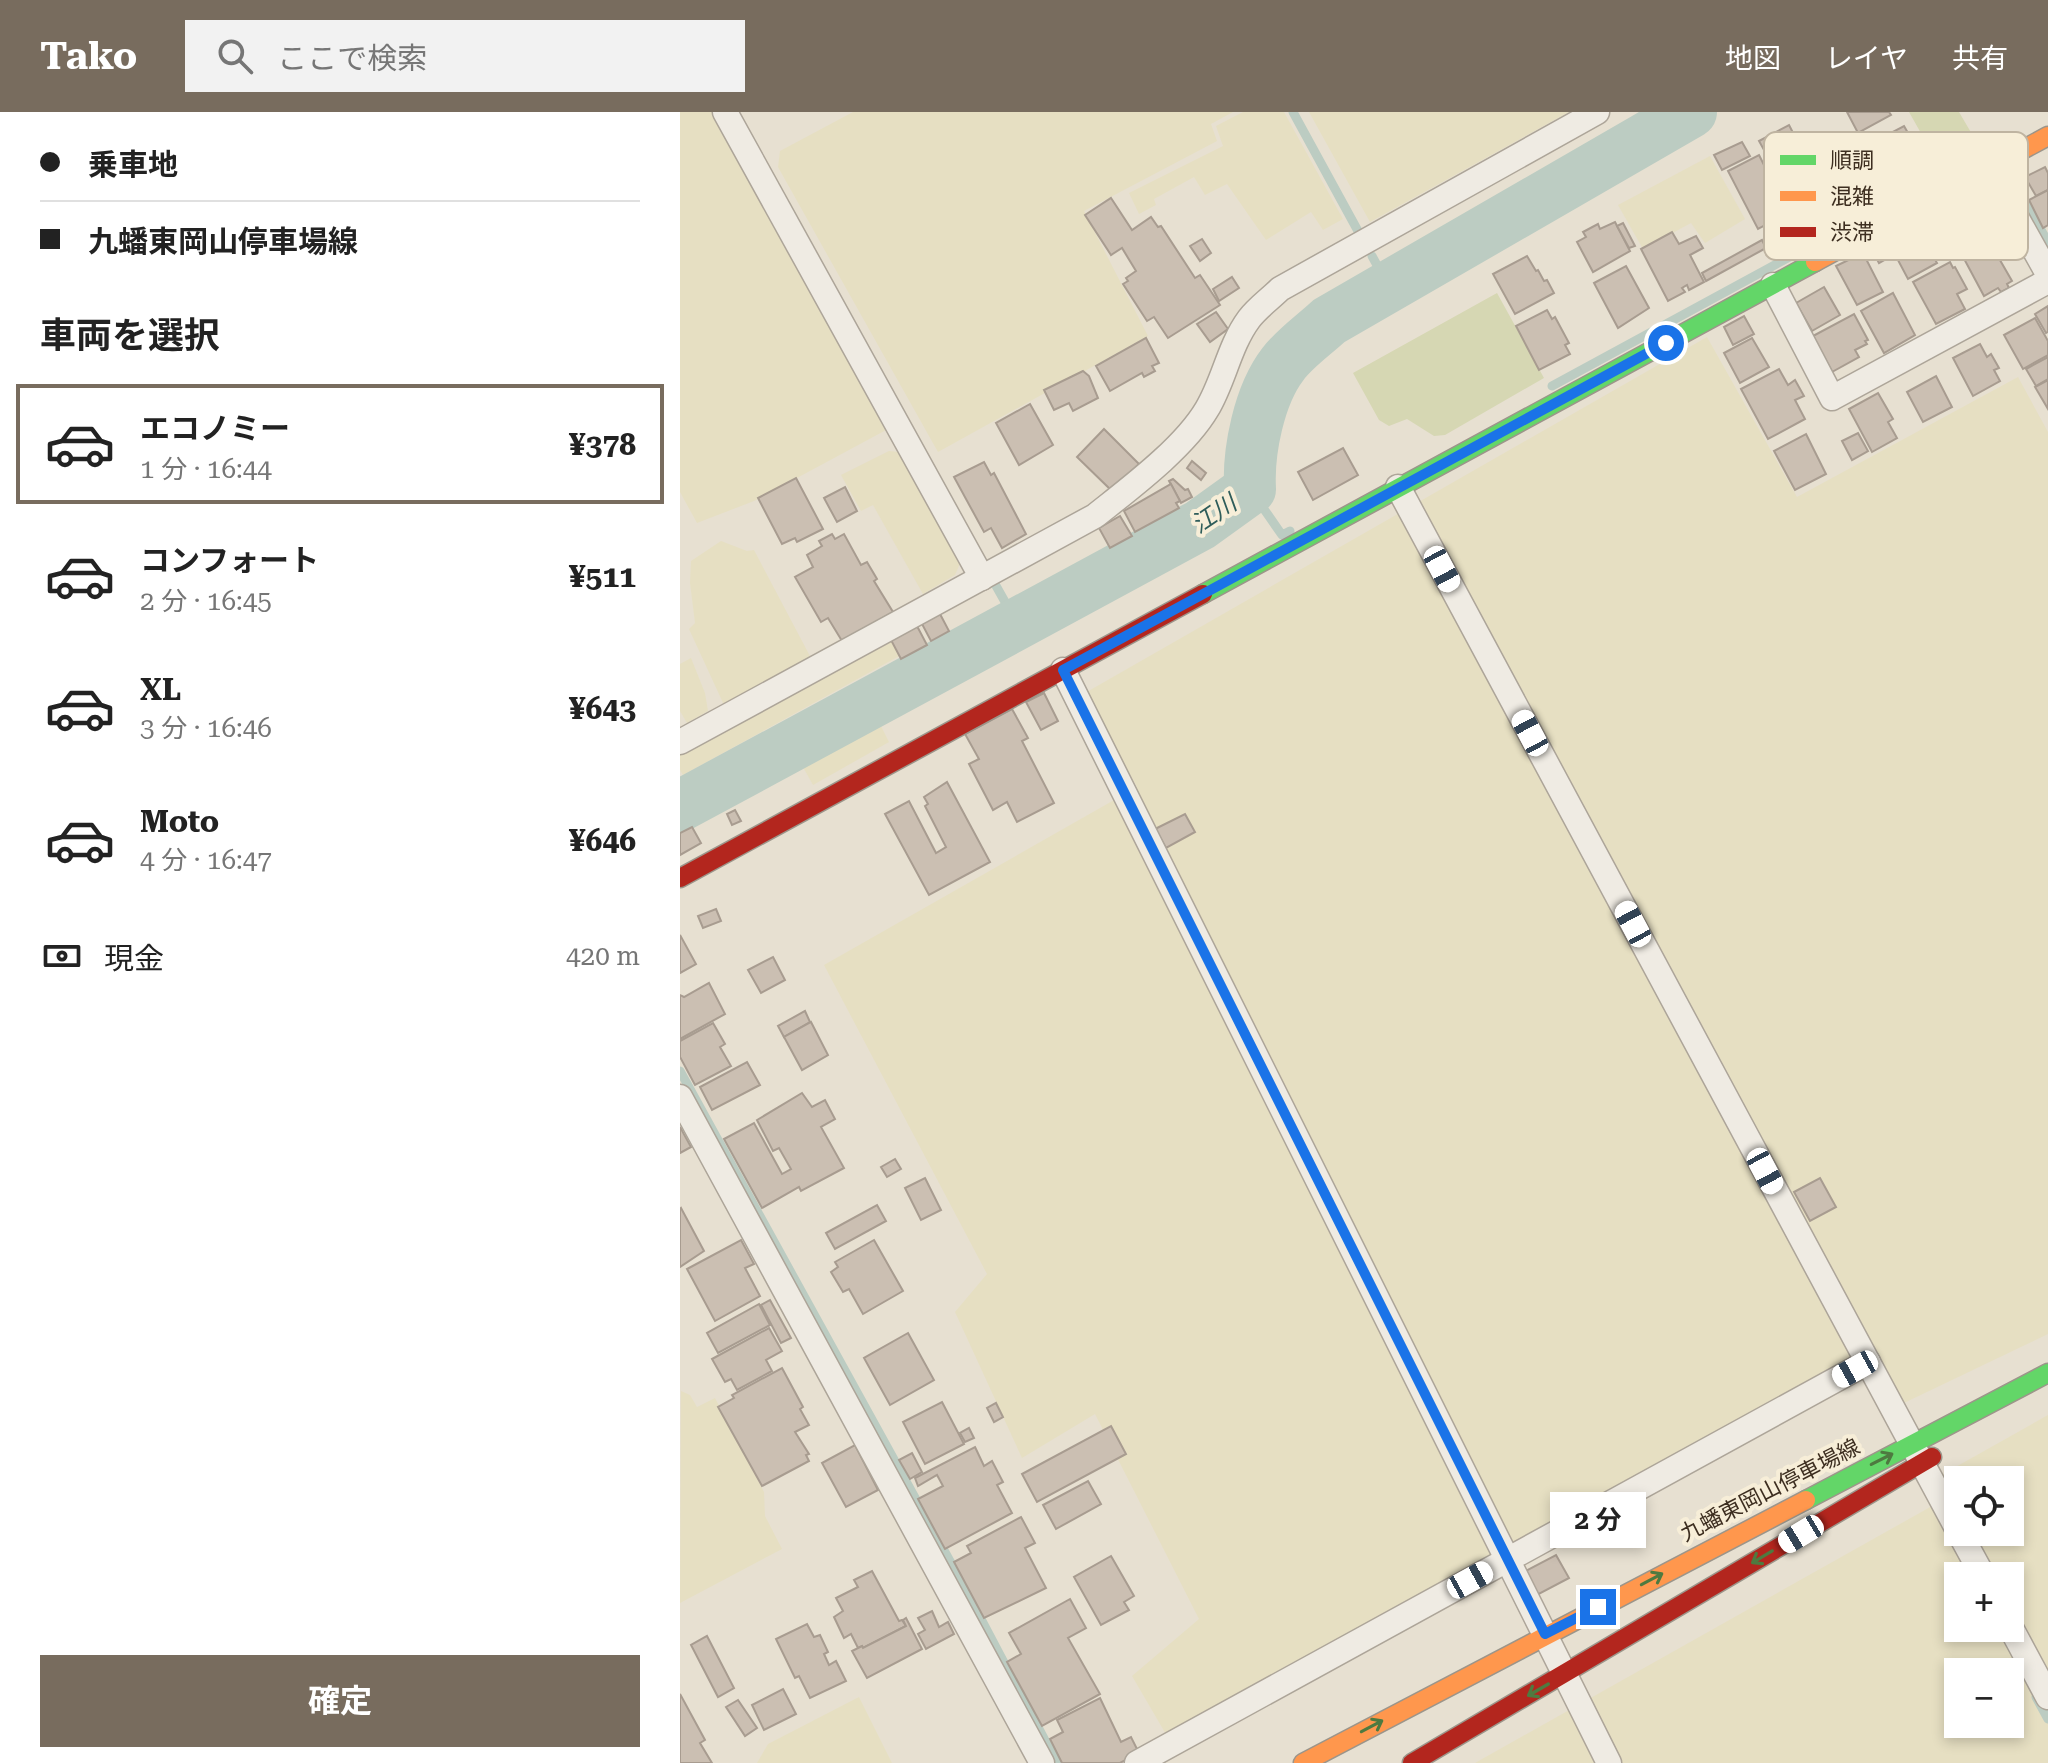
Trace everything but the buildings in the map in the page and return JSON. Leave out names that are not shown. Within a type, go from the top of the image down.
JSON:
[{"type":"street","points":[[725,112],[982,578]]},
{"type":"street","points":[[680,742],[1095,516],[1146,475],[1207,410],[1228,358],[1249,318],[1280,289],[1597,112]]},
{"type":"street","points":[[2028,147],[2048,136]]},
{"type":"street","points":[[2028,238],[2048,274]]},
{"type":"street","points":[[680,878],[1819,260]]},
{"type":"street","points":[[1773,285],[1832,398],[2048,281]]},
{"type":"street","points":[[1398,487],[1862,1365],[1944,1503]]},
{"type":"street","points":[[1063,670],[1502,1562],[1545,1634],[1609,1763]]},
{"type":"street","points":[[680,1097],[1042,1763]]},
{"type":"street","points":[[1137,1763],[1862,1365]]},
{"type":"street","name":"九蟠東岡山停車場線","points":[[1412,1763],[1565,1674],[2048,1373]]},
{"type":"street","points":[[2020,1408],[2048,1393]]},
{"type":"street","name":"九蟠東岡山停車場線","points":[[1303,1763],[1545,1634],[1917,1453],[1951,1446]]},
{"type":"street","points":[[2019,1642],[2048,1697]]},
{"type":"shaded area","points":[[680,112],[713,112],[888,429],[754,501],[697,523],[680,492]]},
{"type":"shaded area","points":[[853,112],[1233,112],[1211,124],[1217,141],[1084,211],[1148,336],[938,452],[778,167],[780,151]]},
{"type":"shaded area","points":[[1243,112],[1284,112],[1343,219],[1323,230],[1311,212],[1266,240],[1227,184],[1205,195],[1194,177],[1154,199],[1156,205],[1139,214],[1129,193],[1223,146],[1216,126]]},
{"type":"shaded area","points":[[1309,112],[1569,112],[1370,222]]},
{"type":"shaded area","points":[[1710,156],[1745,219],[1705,243],[1691,223],[1643,249],[1618,205]]},
{"type":"shaded area","points":[[1707,337],[1797,497],[2018,377],[2048,432],[2048,1334],[1904,1403],[1874,1352],[1167,1736],[1132,1676],[1199,1619],[1095,1414],[1022,1458],[955,1312],[987,1274],[824,965],[1137,787],[1085,693]]},
{"type":"shaded area","points":[[889,451],[899,452],[961,561],[955,575],[923,594],[873,505],[861,511],[841,475]]},
{"type":"shaded area","points":[[721,541],[747,551],[754,550],[811,658],[724,705],[689,629],[695,623],[690,583],[691,561]]},
{"type":"shaded area","points":[[892,638],[901,655],[683,775],[680,752]]},
{"type":"shaded area","points":[[691,658],[705,693],[708,711],[687,723],[680,711],[680,664]]},
{"type":"shaded area","points":[[880,724],[889,742],[813,785],[803,767]]},
{"type":"shaded area","points":[[681,1391],[690,1395],[697,1407],[715,1398],[764,1492],[765,1516],[782,1549],[680,1603]]},
{"type":"shaded area","points":[[2048,1415],[2048,1763],[1475,1763],[1932,1506],[1936,1478],[1944,1474],[1944,1546],[2024,1546],[2024,1466],[1957,1466]]},
{"type":"shaded area","points":[[859,1697],[892,1763],[757,1763],[768,1744]]},
{"type":"green space","points":[[1909,112],[1959,112],[1971,132],[1920,132]]},
{"type":"green space","points":[[1497,293],[1544,378],[1445,435],[1434,436],[1407,419],[1389,426],[1379,420],[1353,373]]},
{"type":"waterway","points":[[1293,112],[1358,231]]},
{"type":"waterway","name":"江川","points":[[680,806],[1200,525],[1250,489],[1253,441],[1267,391],[1288,358],[1329,321],[1691,112]]},
{"type":"waterway","points":[[2028,208],[2048,242]]},
{"type":"waterway","points":[[1372,256],[1389,287]]},
{"type":"waterway","points":[[1552,386],[1784,260]]},
{"type":"waterway","points":[[1250,489],[1282,535],[1290,531]]},
{"type":"waterway","points":[[995,584],[1018,625]]},
{"type":"waterway","points":[[680,1071],[962,1583],[1057,1763]]},
{"type":"waterway","points":[[2036,1697],[2048,1719]]},
{"type":"traffic: fast","points":[[1203,594],[1815,262]]},
{"type":"traffic: fast","points":[[1806,1500],[2048,1373]]},
{"type":"traffic: slow","points":[[2028,147],[2048,136]]},
{"type":"traffic: slow","points":[[1815,262],[1819,260]]},
{"type":"traffic: slow","points":[[1303,1763],[1806,1500]]},
{"type":"traffic: jam","points":[[680,878],[1203,594]]},
{"type":"traffic: jam","points":[[1412,1763],[1932,1457]]},
{"type":"route","points":[[1598,1607],[1545,1634],[1063,670],[1666,343]]}]
